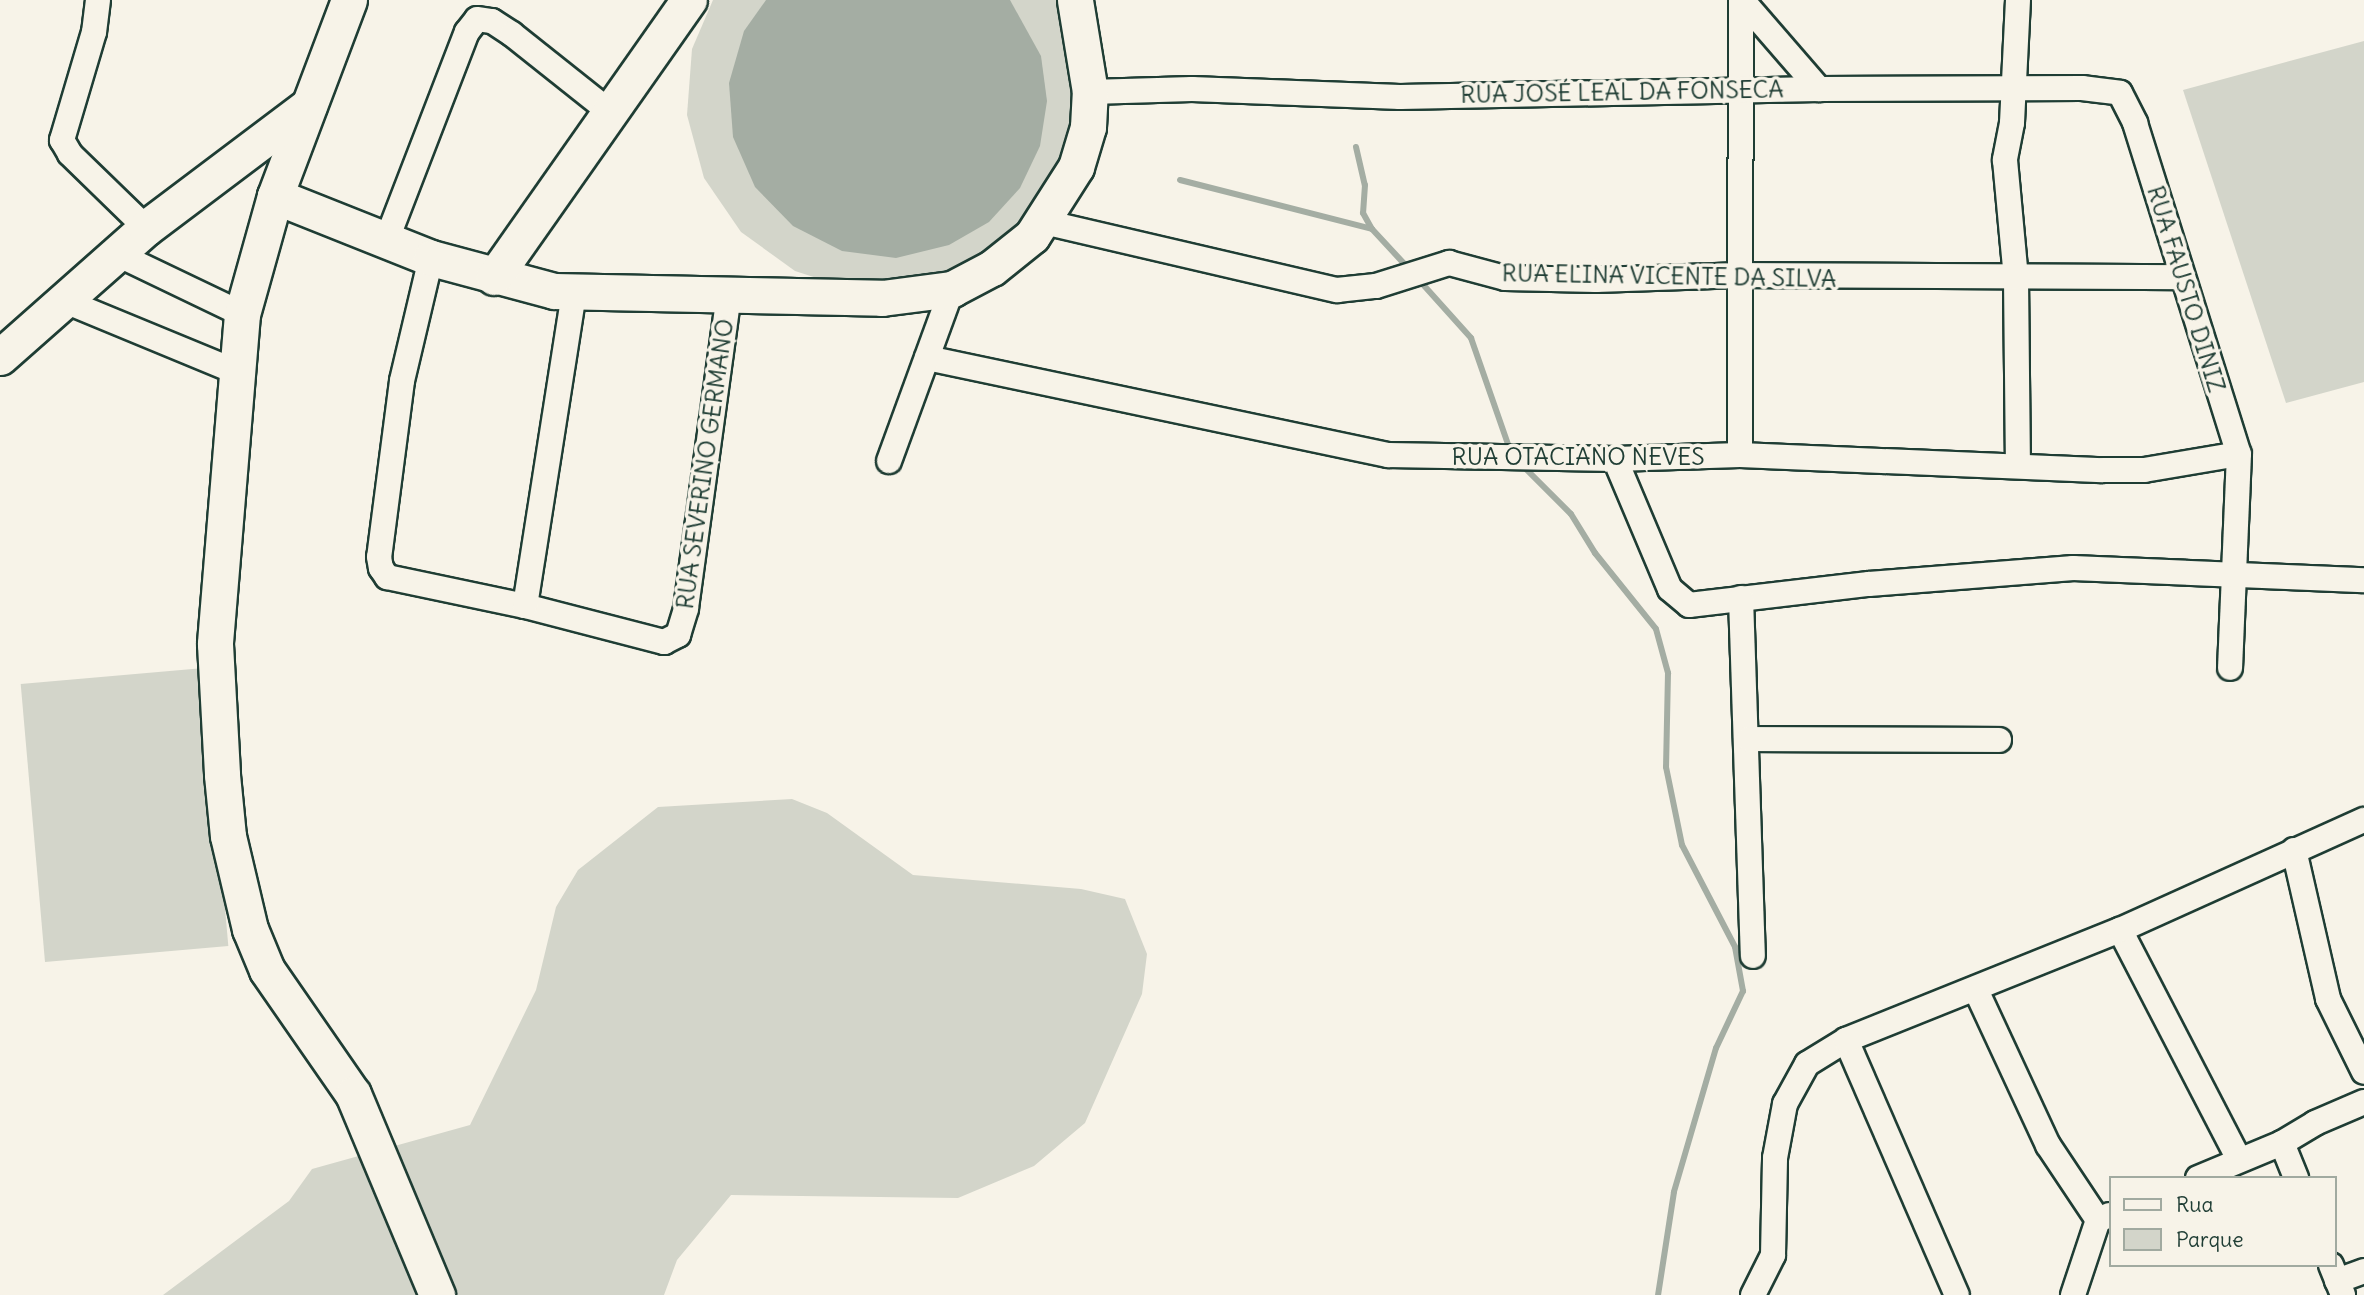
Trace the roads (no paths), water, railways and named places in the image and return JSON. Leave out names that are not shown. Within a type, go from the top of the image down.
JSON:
[{"type":"street","points":[[98,0],[94,32],[62,141],[70,154],[146,228]]},
{"type":"street","points":[[349,0],[275,196],[242,314],[215,644],[228,836],[250,929],[267,970],[353,1094],[437,1295]]},
{"type":"street","name":"RUA SEVERINO GERMANO","points":[[275,196],[431,258],[494,277],[574,293],[881,298],[952,289],[1012,254],[1044,222],[1076,167],[1088,127],[1090,92],[1075,0]]},
{"type":"street","points":[[1741,0],[1819,89]]},
{"type":"street","points":[[1741,0],[1744,275],[1741,455]]},
{"type":"street","points":[[2018,0],[2012,123],[2005,160],[2016,279],[2018,464]]},
{"type":"street","points":[[494,277],[610,112],[675,5]]},
{"type":"street","points":[[387,239],[467,32],[477,19],[492,21],[512,34],[610,112]]},
{"type":"street","name":"RUA JOSÉ LEAL DA FONSECA","points":[[1090,92],[1192,89],[1400,97],[1819,89],[2114,90],[2125,99],[2135,122]]},
{"type":"street","points":[[0,357],[60,299],[146,228],[309,105]]},
{"type":"street","name":"RUA FAUSTO DINIZ","points":[[2135,122],[2181,277],[2239,454],[2230,668]]},
{"type":"street","name":"RUA ELINA VICENTE DA SILVA","points":[[1044,222],[1320,289],[1376,286],[1449,263],[1505,278],[1744,275],[2016,279],[2181,277]]},
{"type":"street","points":[[117,254],[242,314]]},
{"type":"street","points":[[431,258],[402,381],[379,563],[387,578],[525,606],[574,293]]},
{"type":"street","points":[[889,461],[952,289]]},
{"type":"street","name":"RUA SEVERINO GERMANO","points":[[525,606],[664,642],[678,635],[682,625],[729,294]]},
{"type":"street","points":[[60,299],[237,372]]},
{"type":"street","name":"RUA OTACIANO NEVES","points":[[926,358],[1361,451],[1449,458],[1615,459],[1741,455],[2144,470],[2239,454]]},
{"type":"street","points":[[1615,459],[1675,598],[1689,605],[2073,568],[2235,578],[2364,580]]},
{"type":"street","points":[[1741,598],[1749,738],[1753,956]]},
{"type":"street","points":[[1749,738],[1999,740]]},
{"type":"street","points":[[1753,1295],[1775,1248],[1775,1158],[1785,1104],[1807,1064],[1846,1040],[2120,930],[2364,820]]},
{"type":"street","points":[[2294,850],[2328,999],[2364,1072]]},
{"type":"street","points":[[2120,930],[2239,1160]]},
{"type":"street","points":[[1976,990],[2049,1145],[2104,1217],[2071,1293]]},
{"type":"street","points":[[1846,1040],[1957,1295]]},
{"type":"street","points":[[2202,1176],[2282,1143],[2315,1122],[2364,1102]]},
{"type":"street","points":[[2282,1143],[2295,1176]]},
{"type":"street","points":[[2337,1280],[2364,1271]]},
{"type":"waterway","points":[[1356,147],[1365,185],[1363,213],[1372,229]]},
{"type":"waterway","points":[[1180,180],[1372,229],[1409,269]]},
{"type":"waterway","points":[[1419,280],[1471,338],[1510,450]]},
{"type":"waterway","points":[[1522,465],[1571,514],[1595,553],[1656,629],[1668,673],[1666,767],[1682,845],[1735,947],[1743,991],[1716,1048],[1674,1192],[1658,1295]]}]
